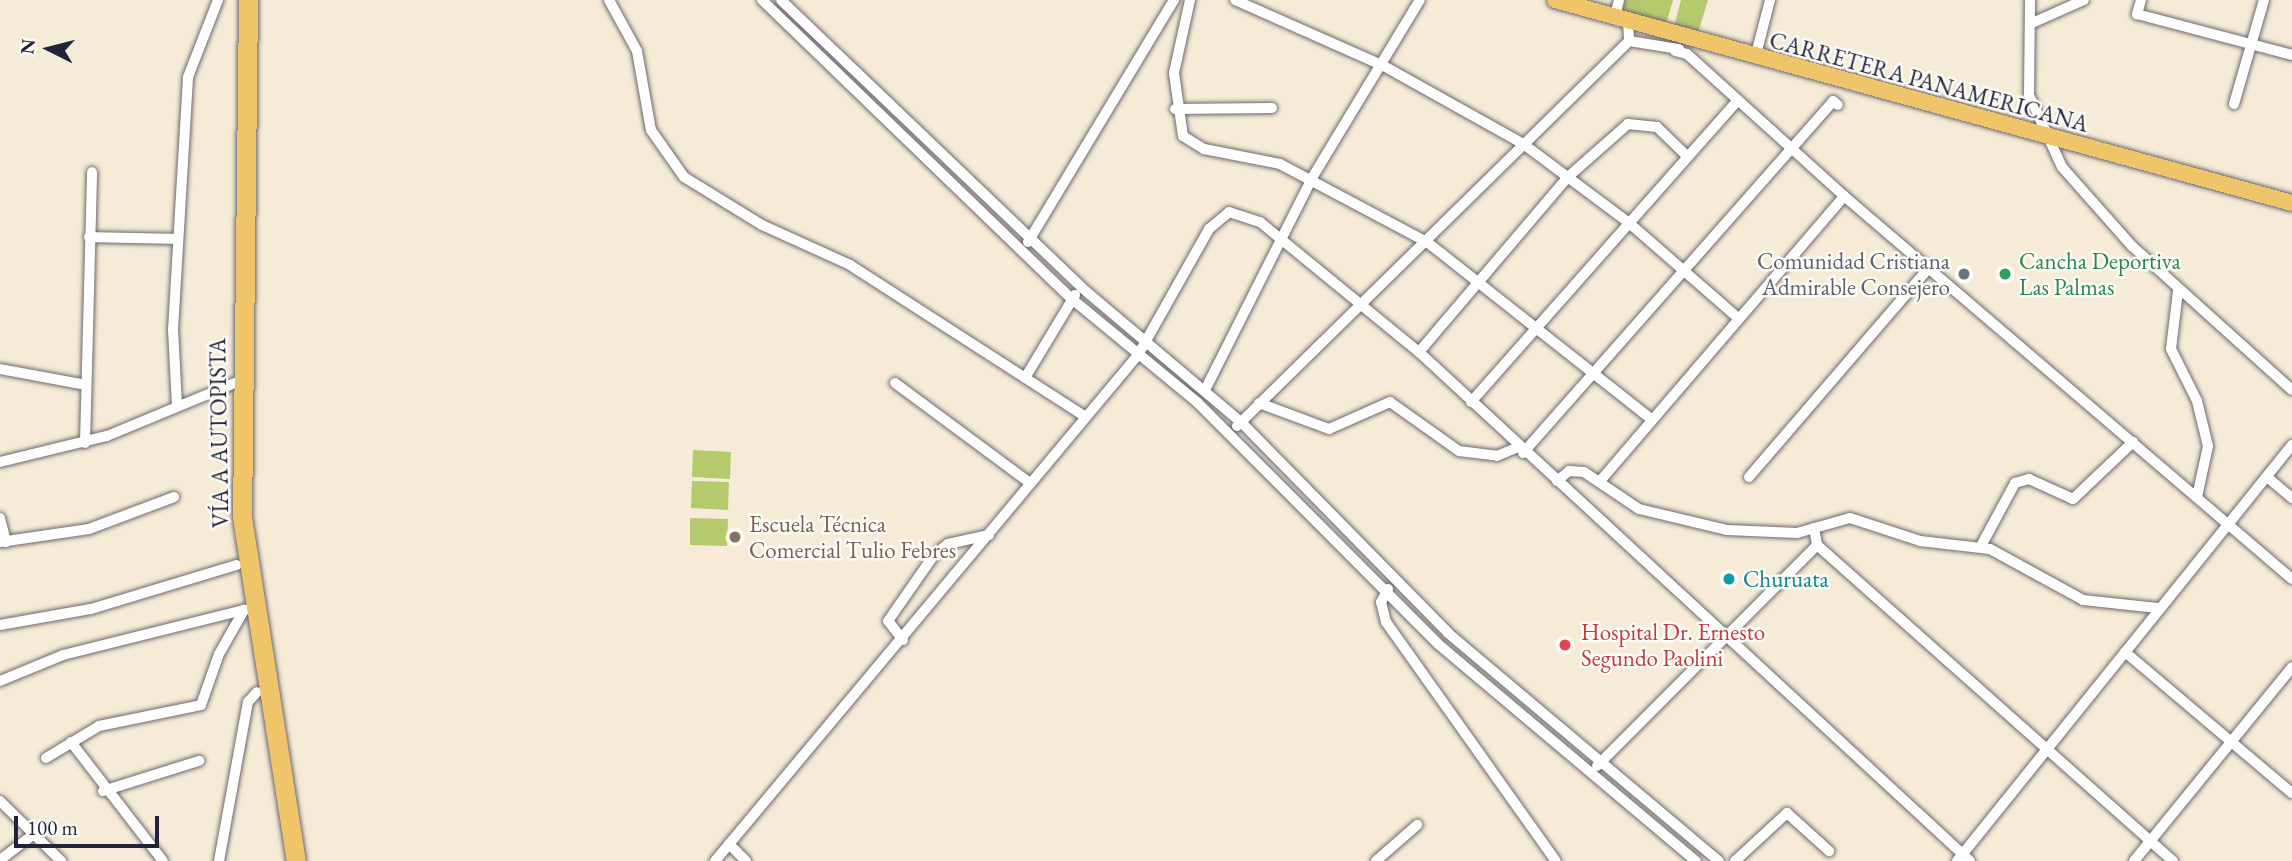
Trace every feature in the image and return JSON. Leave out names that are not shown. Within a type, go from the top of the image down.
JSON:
[{"type":"highway","name":"VÍA A AUTOPISTA","points":[[235,0],[234,381],[237,565],[283,861]]},
{"type":"highway","name":"VÍA A AUTOPISTA","points":[[247,0],[234,381],[242,517],[296,861]]},
{"type":"main road","name":"CARRETERA PANAMERICANA","points":[[1555,0],[1621,12],[1694,41],[2047,139],[2292,203]]},
{"type":"street","points":[[177,407],[177,239],[188,77],[218,0]]},
{"type":"street","points":[[609,0],[637,51],[651,130],[684,177],[762,225],[850,265],[1084,416]]},
{"type":"street","points":[[762,0],[1072,299],[1230,433],[1384,593],[1696,861]]},
{"type":"street","points":[[781,0],[1082,287],[1241,422],[1395,583],[1719,861]]},
{"type":"street","points":[[1022,250],[1174,0]]},
{"type":"street","points":[[1191,0],[1174,73],[1178,128],[1191,144],[1259,157],[1312,178],[1427,242],[1539,325],[1651,419]]},
{"type":"street","points":[[1236,0],[1384,66],[1522,143],[1628,222],[1738,318]]},
{"type":"street","points":[[1205,390],[1312,178],[1384,66],[1420,0]]},
{"type":"street","points":[[1755,58],[1770,0]]},
{"type":"street","points":[[2030,0],[2029,95],[2047,139],[2091,206],[2178,290],[2292,390]]},
{"type":"street","points":[[2030,24],[2084,0]]},
{"type":"street","points":[[2141,0],[2137,14],[2292,55]]},
{"type":"street","points":[[2234,104],[2264,0]]},
{"type":"street","points":[[1621,12],[1629,41]]},
{"type":"street","points":[[1629,41],[1687,54],[1928,269],[2292,579]]},
{"type":"street","points":[[1230,433],[1364,307],[1522,143],[1629,41]]},
{"type":"street","points":[[1675,51],[1694,41]]},
{"type":"street","points":[[1471,401],[1686,155],[1738,100]]},
{"type":"street","points":[[1259,403],[1329,429],[1390,402],[1460,451],[1497,456],[1520,450],[1833,101],[1838,105]]},
{"type":"street","points":[[1175,109],[1272,108]]},
{"type":"street","points":[[1419,352],[1482,282],[1569,176],[1628,124],[1657,127],[1686,155]]},
{"type":"street","points":[[85,443],[92,172]]},
{"type":"street","points":[[1601,480],[1844,196]]},
{"type":"street","points":[[715,861],[903,640],[1084,416],[1138,355],[1221,216],[1229,212],[1260,222],[1419,352],[1520,450],[1727,636],[1963,859],[2158,608],[2229,525],[2292,445]]},
{"type":"street","points":[[89,237],[177,239]]},
{"type":"street","points":[[1749,477],[1928,269]]},
{"type":"street","points":[[1025,378],[1072,299],[1082,287]]},
{"type":"street","points":[[2178,290],[2171,349],[2197,401],[2208,446],[2197,497]]},
{"type":"street","points":[[0,369],[86,385]]},
{"type":"street","points":[[0,462],[85,443],[177,407],[234,381]]},
{"type":"street","points":[[895,383],[1030,483]]},
{"type":"street","points":[[1982,546],[2015,483],[2029,480],[2073,499],[2133,442]]},
{"type":"street","points":[[1557,481],[1569,471],[1601,480],[1639,509],[1689,524],[1773,535],[1850,518],[1920,541],[1982,546],[2083,600],[2158,608]]},
{"type":"street","points":[[2267,477],[2292,498]]},
{"type":"street","points":[[0,518],[3,542],[89,529],[174,497]]},
{"type":"street","points":[[1814,528],[1817,545],[2173,861]]},
{"type":"street","points":[[903,640],[888,621],[934,555],[948,544],[989,535]]},
{"type":"street","points":[[1591,773],[1817,545]]},
{"type":"street","points":[[0,625],[84,611],[237,565]]},
{"type":"street","points":[[1384,593],[1395,583]]},
{"type":"street","points":[[1384,593],[1386,622],[1556,861]]},
{"type":"street","points":[[0,681],[47,659],[244,610]]},
{"type":"street","points":[[46,758],[71,742],[131,716],[201,705],[219,654],[244,610]]},
{"type":"street","points":[[2124,652],[2292,793]]},
{"type":"street","points":[[2134,861],[2292,667]]},
{"type":"street","points":[[219,861],[248,702],[257,692]]},
{"type":"street","points":[[71,742],[103,791],[150,838],[163,861]]},
{"type":"street","points":[[103,791],[199,761]]},
{"type":"street","points":[[0,801],[61,861]]},
{"type":"street","points":[[1735,861],[1787,813],[1829,851]]},
{"type":"street","points":[[1376,861],[1417,825]]},
{"type":"street","points":[[0,860],[34,834]]},
{"type":"street","points":[[729,844],[746,861]]},
{"type":"green space","points":[[1625,0],[1673,0],[1666,24],[1622,12]]},
{"type":"green space","points":[[1681,0],[1708,0],[1698,33],[1674,27]]},
{"type":"green space","points":[[693,450],[731,452],[730,479],[692,477]]},
{"type":"green space","points":[[692,481],[729,482],[728,510],[691,508]]},
{"type":"green space","points":[[690,518],[728,519],[727,546],[690,545]]},
{"type":"place","name":"Comunidad Cristiana Admirable Consejero","points":[[1964,274]]},
{"type":"place","name":"Cancha Deportiva Las Palmas","points":[[2005,274]]},
{"type":"place","name":"Escuela Técnica Comercial Tulio Febres","points":[[735,537]]},
{"type":"place","name":"Churuata","points":[[1729,579]]},
{"type":"place","name":"Hospital Dr. Ernesto Segundo Paolini","points":[[1565,645]]}]
